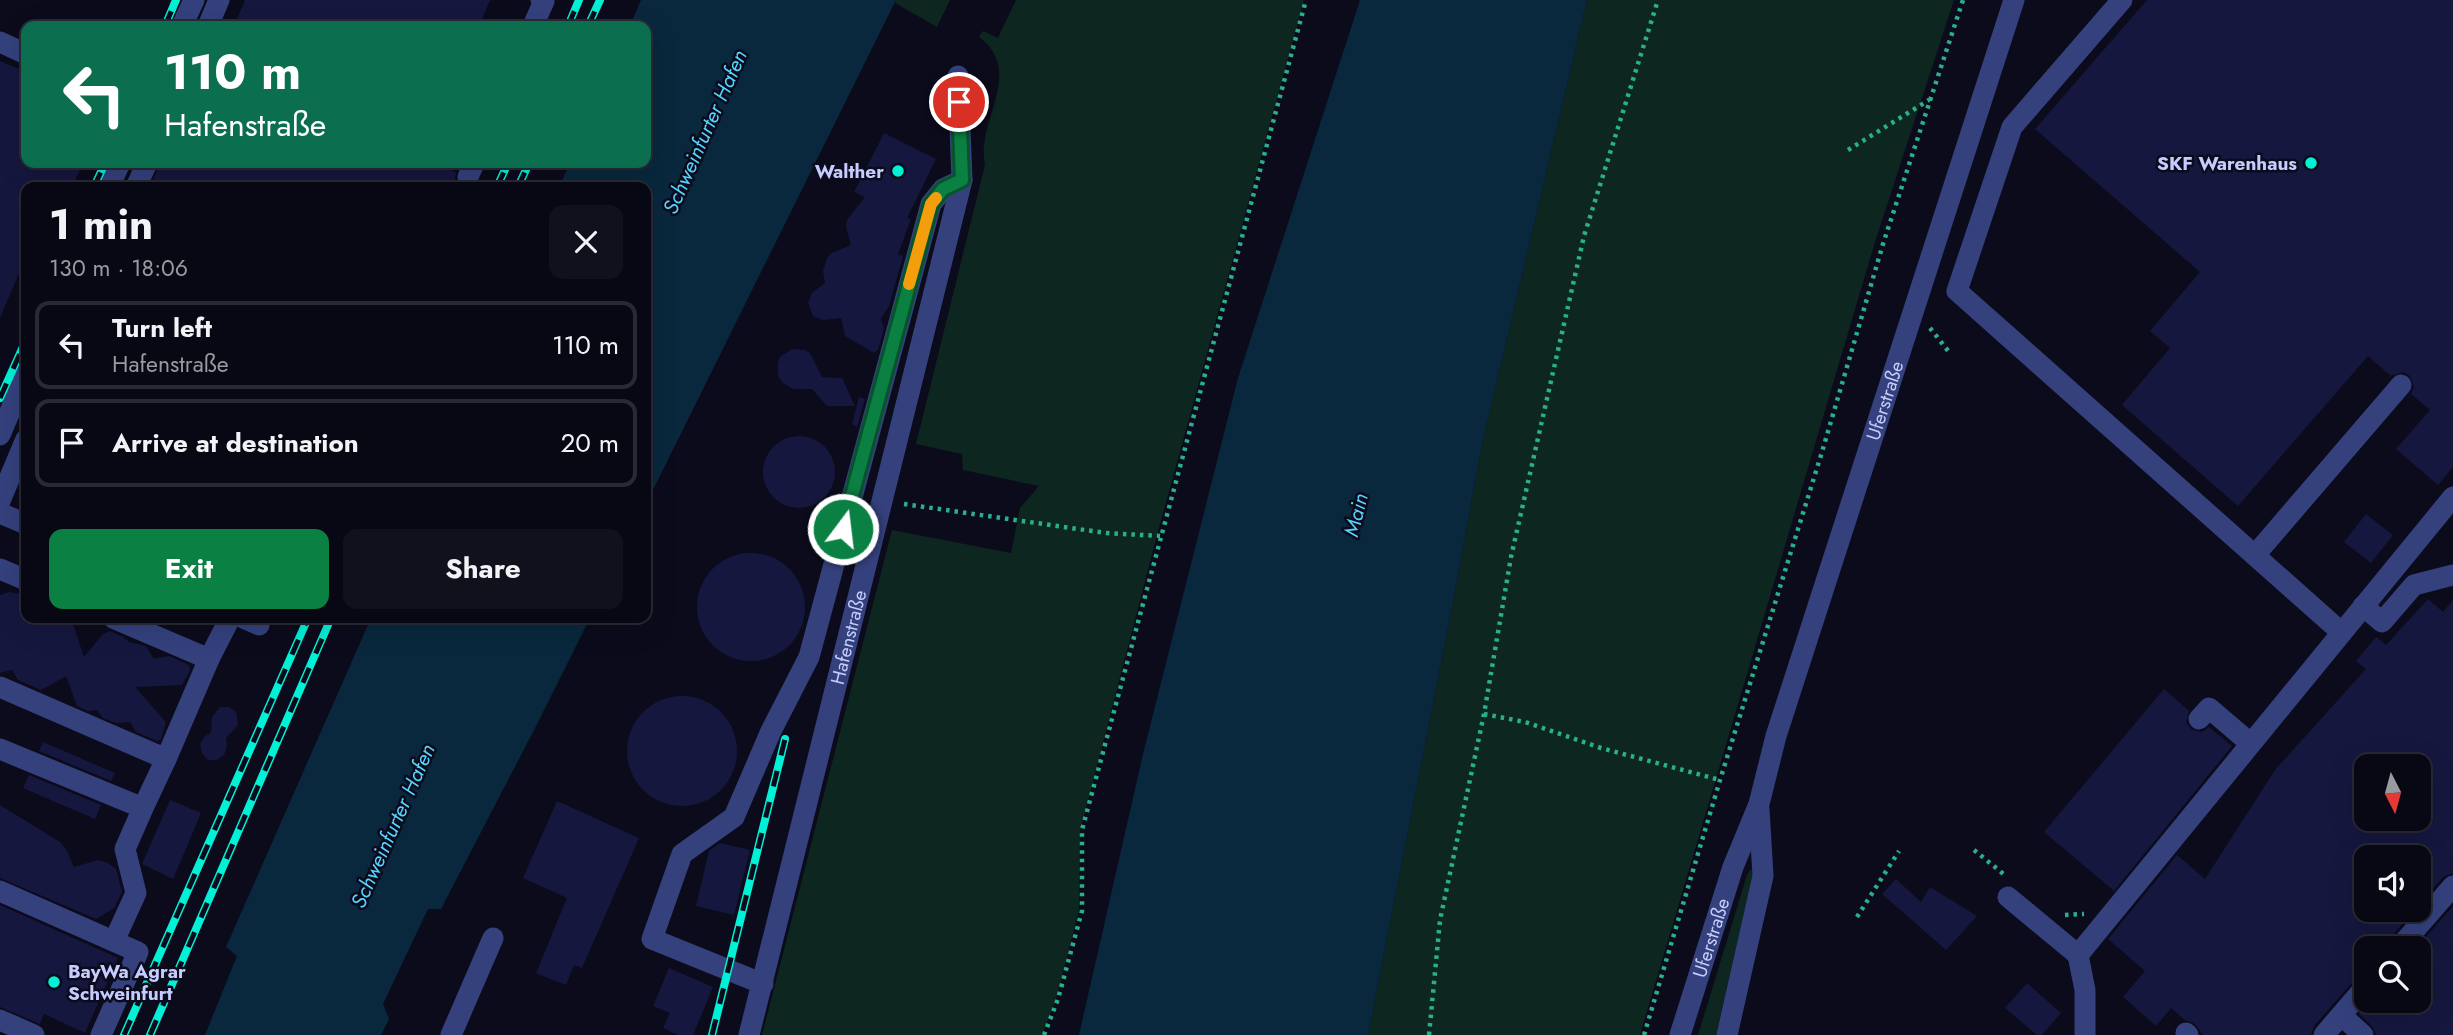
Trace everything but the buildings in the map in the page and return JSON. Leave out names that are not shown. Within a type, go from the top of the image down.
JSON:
[{"type":"street","points":[[185,21],[194,0]]},
{"type":"street","points":[[210,21],[219,0]]},
{"type":"street","points":[[535,21],[544,1],[541,0]]},
{"type":"street","name":"Uferstraße","points":[[1680,1035],[1733,867],[1759,804],[1776,736],[2014,0]]},
{"type":"street","points":[[2122,0],[2012,127],[1957,291],[2341,632]]},
{"type":"street","points":[[0,42],[21,52]]},
{"type":"street","name":"Hafenstraße","points":[[750,1035],[962,180],[958,76]]},
{"type":"street","points":[[763,984],[652,939],[682,854],[734,817],[771,731],[809,657],[931,204],[943,189],[962,180]]},
{"type":"street","points":[[898,324],[924,331]]},
{"type":"street","points":[[2255,555],[2401,385]]},
{"type":"street","points":[[0,435],[21,386]]},
{"type":"street","points":[[0,501],[21,451]]},
{"type":"street","points":[[2078,955],[2453,497]]},
{"type":"street","points":[[0,513],[21,522]]},
{"type":"street","points":[[0,569],[21,578]]},
{"type":"street","points":[[2363,606],[2382,622],[2414,584],[2453,575]]},
{"type":"street","points":[[125,623],[209,659]]},
{"type":"street","points":[[114,941],[136,893],[125,849],[227,623]]},
{"type":"street","points":[[0,687],[166,758]]},
{"type":"street","points":[[2200,719],[2209,708],[2250,743]]},
{"type":"street","points":[[0,749],[143,808]]},
{"type":"street","name":"Uferstraße","points":[[1727,1035],[1763,876],[1759,804]]},
{"type":"street","points":[[2409,936],[2453,886]]},
{"type":"street","points":[[2012,890],[2078,955],[2085,990],[2085,1035]]},
{"type":"street","points":[[0,891],[138,951],[101,1035]]},
{"type":"street","points":[[451,1035],[493,938]]},
{"type":"street","points":[[2324,1035],[2354,1000]]},
{"type":"street","points":[[2341,1016],[2363,1035]]},
{"type":"street","points":[[0,1020],[34,1035]]},
{"type":"path","points":[[1044,1035],[1058,999],[1082,911],[1082,830],[1306,0]]},
{"type":"path","points":[[1429,1035],[1440,920],[1484,714],[1511,557],[1584,236],[1658,0]]},
{"type":"path","points":[[1644,1035],[1822,452],[1882,244],[1963,0]]},
{"type":"path","points":[[1848,150],[1930,100]]},
{"type":"path","points":[[883,501],[1106,533],[1160,536]]},
{"type":"path","points":[[1484,714],[1525,722],[1601,748],[1720,780]]},
{"type":"path","points":[[1974,850],[2012,890]]},
{"type":"path","points":[[1857,916],[1899,851]]},
{"type":"green space","points":[[896,0],[950,0],[937,27],[895,3]]},
{"type":"green space","points":[[1016,0],[1304,0],[1156,539],[1080,831],[1079,911],[1056,999],[1042,1035],[762,1035],[892,530],[1011,553],[1020,508],[1039,486],[963,470],[962,454],[916,444],[985,165],[986,132],[999,82],[998,66],[992,51],[979,37],[983,31],[998,38]]},
{"type":"green space","points":[[1587,0],[1954,0],[1875,242],[1640,1035],[1368,1035],[1482,444]]},
{"type":"green space","points":[[1751,869],[1753,873],[1716,1035],[1698,1035],[1747,875]]},
{"type":"water","name":"Schweinfurter Hafen","points":[[641,0],[896,0],[651,494],[651,182],[561,182],[568,168],[651,168],[651,21],[632,21]]},
{"type":"water","name":"Main","points":[[1360,0],[1587,0],[1482,444],[1368,1035],[1079,1035],[1143,754],[1238,378]]},
{"type":"water","name":"Schweinfurter Hafen","points":[[369,623],[588,623],[441,909],[428,909],[383,1004],[389,1019],[381,1035],[205,1035],[237,956],[226,947]]},
{"type":"railway","points":[[167,21],[176,0]]},
{"type":"railway","points":[[570,21],[579,0]]},
{"type":"railway","points":[[590,21],[600,0]]},
{"type":"railway","points":[[96,182],[103,168]]},
{"type":"railway","points":[[499,182],[506,168]]},
{"type":"railway","points":[[520,182],[527,168]]},
{"type":"railway","points":[[0,398],[21,351]]},
{"type":"railway","points":[[124,1035],[306,623]]},
{"type":"railway","points":[[150,1035],[329,623]]},
{"type":"railway","points":[[712,1035],[785,739]]},
{"type":"slow traffic","points":[[909,284],[931,204],[936,198]]},
{"type":"place","name":"SKF Warenhaus","points":[[2311,163]]},
{"type":"place","name":"Walther","points":[[898,171]]},
{"type":"place","name":"BayWa Agrar Schweinfurt","points":[[54,982]]},
{"type":"route","points":[[843,529],[931,204],[943,189],[962,180],[959,102]]}]
